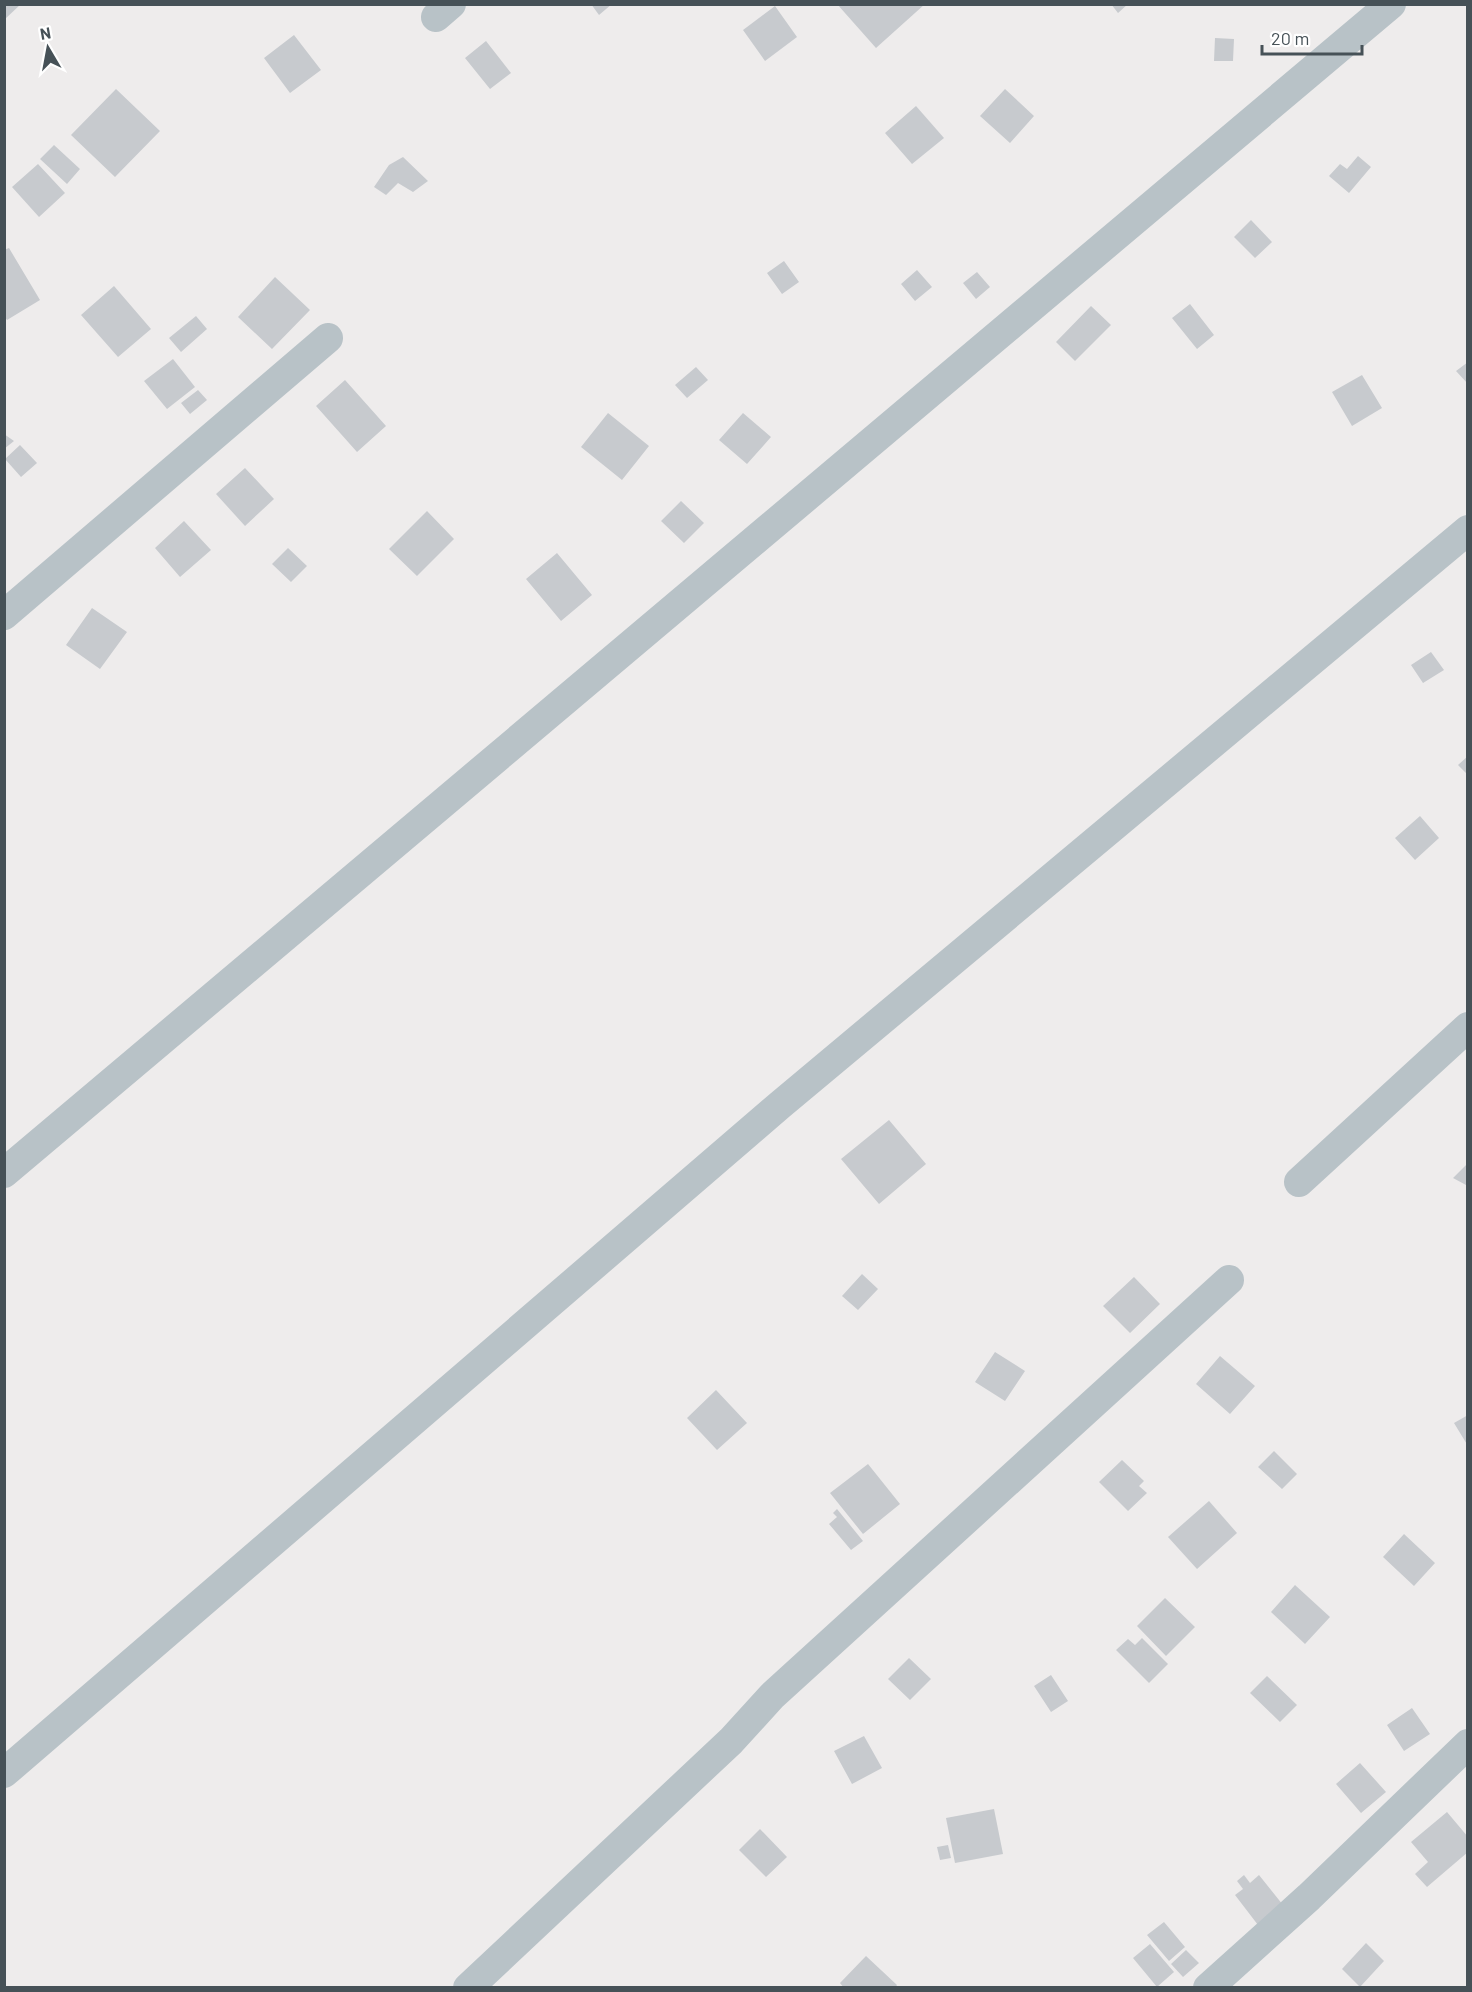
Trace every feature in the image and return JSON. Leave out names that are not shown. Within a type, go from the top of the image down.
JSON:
[{"type":"street","points":[[4,1173],[1391,4]]},
{"type":"street","points":[[4,615],[328,338]]},
{"type":"street","points":[[4,1773],[780,1105],[1467,530]]},
{"type":"street","points":[[1299,1182],[1467,1028]]},
{"type":"street","points":[[468,1988],[731,1741],[772,1696],[1229,1280]]},
{"type":"street","points":[[1208,1988],[1309,1897],[1467,1744]]},
{"type":"building","points":[[4,4],[21,4],[4,20]]},
{"type":"building","points":[[591,4],[612,4],[599,15]]},
{"type":"building","points":[[837,4],[925,4],[876,48]]},
{"type":"building","points":[[1111,4],[1128,4],[1118,13]]},
{"type":"building","points":[[775,6],[797,37],[765,61],[743,30]]},
{"type":"building","points":[[294,35],[321,70],[290,93],[264,58]]},
{"type":"building","points":[[1215,38],[1234,39],[1233,61],[1214,61]]},
{"type":"building","points":[[486,41],[511,73],[490,89],[465,58]]},
{"type":"building","points":[[116,89],[160,131],[115,177],[71,135]]},
{"type":"building","points":[[1005,89],[1034,116],[1010,143],[980,116]]},
{"type":"building","points":[[916,106],[944,138],[912,164],[885,133]]},
{"type":"building","points":[[54,145],[80,169],[67,184],[40,159]]},
{"type":"building","points":[[1358,156],[1371,167],[1349,193],[1329,176],[1340,164],[1347,169]]},
{"type":"building","points":[[403,157],[428,181],[413,192],[398,183],[386,195],[374,187],[389,165]]},
{"type":"building","points":[[38,164],[65,193],[39,217],[12,187]]},
{"type":"building","points":[[1251,220],[1272,242],[1255,258],[1234,237]]},
{"type":"building","points":[[9,248],[40,300],[7,320],[4,316],[4,250]]},
{"type":"building","points":[[784,261],[799,282],[782,294],[767,273]]},
{"type":"building","points":[[917,270],[932,287],[915,301],[901,284]]},
{"type":"building","points":[[977,272],[990,287],[976,299],[963,283]]},
{"type":"building","points":[[275,277],[310,310],[272,349],[238,317]]},
{"type":"building","points":[[114,286],[151,329],[118,357],[81,315]]},
{"type":"building","points":[[1190,304],[1214,335],[1197,349],[1172,318]]},
{"type":"building","points":[[1091,306],[1111,325],[1075,361],[1056,342]]},
{"type":"building","points":[[196,316],[207,329],[181,352],[169,338]]},
{"type":"building","points":[[173,359],[195,387],[167,409],[144,381]]},
{"type":"building","points":[[1468,362],[1468,384],[1456,371]]},
{"type":"building","points":[[696,367],[708,380],[687,398],[675,385]]},
{"type":"building","points":[[1362,375],[1382,408],[1352,426],[1332,392]]},
{"type":"building","points":[[345,380],[386,426],[357,452],[316,406]]},
{"type":"building","points":[[198,390],[207,400],[190,414],[181,403]]},
{"type":"building","points":[[608,413],[649,446],[622,480],[581,447]]},
{"type":"building","points":[[743,413],[771,437],[747,464],[719,440]]},
{"type":"building","points":[[4,434],[14,441],[4,449]]},
{"type":"building","points":[[20,445],[37,463],[21,477],[5,459]]},
{"type":"building","points":[[245,468],[274,499],[245,526],[216,494]]},
{"type":"building","points":[[681,501],[704,523],[684,543],[661,521]]},
{"type":"building","points":[[427,511],[454,539],[417,576],[389,549]]},
{"type":"building","points":[[184,521],[211,550],[180,577],[155,548]]},
{"type":"building","points":[[288,548],[307,566],[291,582],[272,564]]},
{"type":"building","points":[[557,553],[592,595],[561,621],[526,579]]},
{"type":"building","points":[[92,608],[127,632],[100,669],[66,645]]},
{"type":"building","points":[[1431,652],[1444,670],[1423,683],[1411,665]]},
{"type":"building","points":[[1468,756],[1468,775],[1458,765]]},
{"type":"building","points":[[1420,816],[1439,838],[1415,860],[1395,838]]},
{"type":"building","points":[[889,1120],[926,1164],[879,1204],[841,1159]]},
{"type":"building","points":[[1468,1163],[1468,1184],[1466,1185],[1453,1178]]},
{"type":"building","points":[[862,1274],[878,1289],[858,1310],[842,1296]]},
{"type":"building","points":[[1134,1277],[1160,1304],[1130,1333],[1103,1306]]},
{"type":"building","points":[[995,1352],[1025,1371],[1005,1401],[975,1382]]},
{"type":"building","points":[[1220,1356],[1255,1386],[1230,1414],[1196,1384]]},
{"type":"building","points":[[716,1390],[747,1423],[717,1450],[687,1418]]},
{"type":"building","points":[[1468,1415],[1468,1446],[1454,1423]]},
{"type":"building","points":[[1274,1451],[1297,1474],[1282,1489],[1258,1467]]},
{"type":"building","points":[[1122,1460],[1144,1481],[1139,1486],[1147,1493],[1128,1511],[1099,1482]]},
{"type":"building","points":[[868,1464],[900,1504],[863,1534],[830,1493]]},
{"type":"building","points":[[1209,1501],[1237,1533],[1197,1569],[1168,1537]]},
{"type":"building","points":[[837,1509],[863,1541],[851,1550],[829,1524],[837,1517],[833,1513]]},
{"type":"building","points":[[1404,1534],[1435,1563],[1414,1586],[1383,1557]]},
{"type":"building","points":[[1295,1585],[1330,1617],[1305,1644],[1271,1612]]},
{"type":"building","points":[[1165,1598],[1195,1627],[1166,1656],[1137,1626]]},
{"type":"building","points":[[1142,1638],[1168,1664],[1149,1683],[1116,1650],[1128,1639],[1135,1645]]},
{"type":"building","points":[[909,1658],[931,1679],[910,1700],[888,1679]]},
{"type":"building","points":[[1051,1675],[1068,1701],[1051,1712],[1034,1686]]},
{"type":"building","points":[[1267,1676],[1297,1705],[1280,1722],[1250,1693]]},
{"type":"building","points":[[1412,1708],[1430,1734],[1404,1751],[1387,1725]]},
{"type":"building","points":[[864,1736],[882,1768],[852,1784],[834,1751]]},
{"type":"building","points":[[1360,1763],[1386,1792],[1361,1813],[1336,1784]]},
{"type":"building","points":[[994,1809],[1003,1854],[955,1863],[946,1818]]},
{"type":"building","points":[[1447,1812],[1468,1837],[1468,1852],[1427,1887],[1415,1874],[1428,1862],[1411,1842]]},
{"type":"building","points":[[760,1829],[787,1857],[766,1877],[739,1850]]},
{"type":"building","points":[[948,1845],[951,1858],[940,1860],[937,1847]]},
{"type":"building","points":[[1244,1875],[1250,1883],[1259,1875],[1283,1905],[1258,1925],[1235,1895],[1243,1889],[1237,1881]]},
{"type":"building","points":[[1164,1922],[1185,1947],[1169,1961],[1147,1935]]},
{"type":"building","points":[[1366,1943],[1384,1961],[1360,1987],[1342,1969]]},
{"type":"building","points":[[1150,1944],[1174,1972],[1157,1987],[1133,1958]]},
{"type":"building","points":[[1186,1950],[1199,1963],[1183,1977],[1171,1964]]},
{"type":"building","points":[[866,1956],[897,1985],[895,1988],[844,1988],[840,1983]]}]
